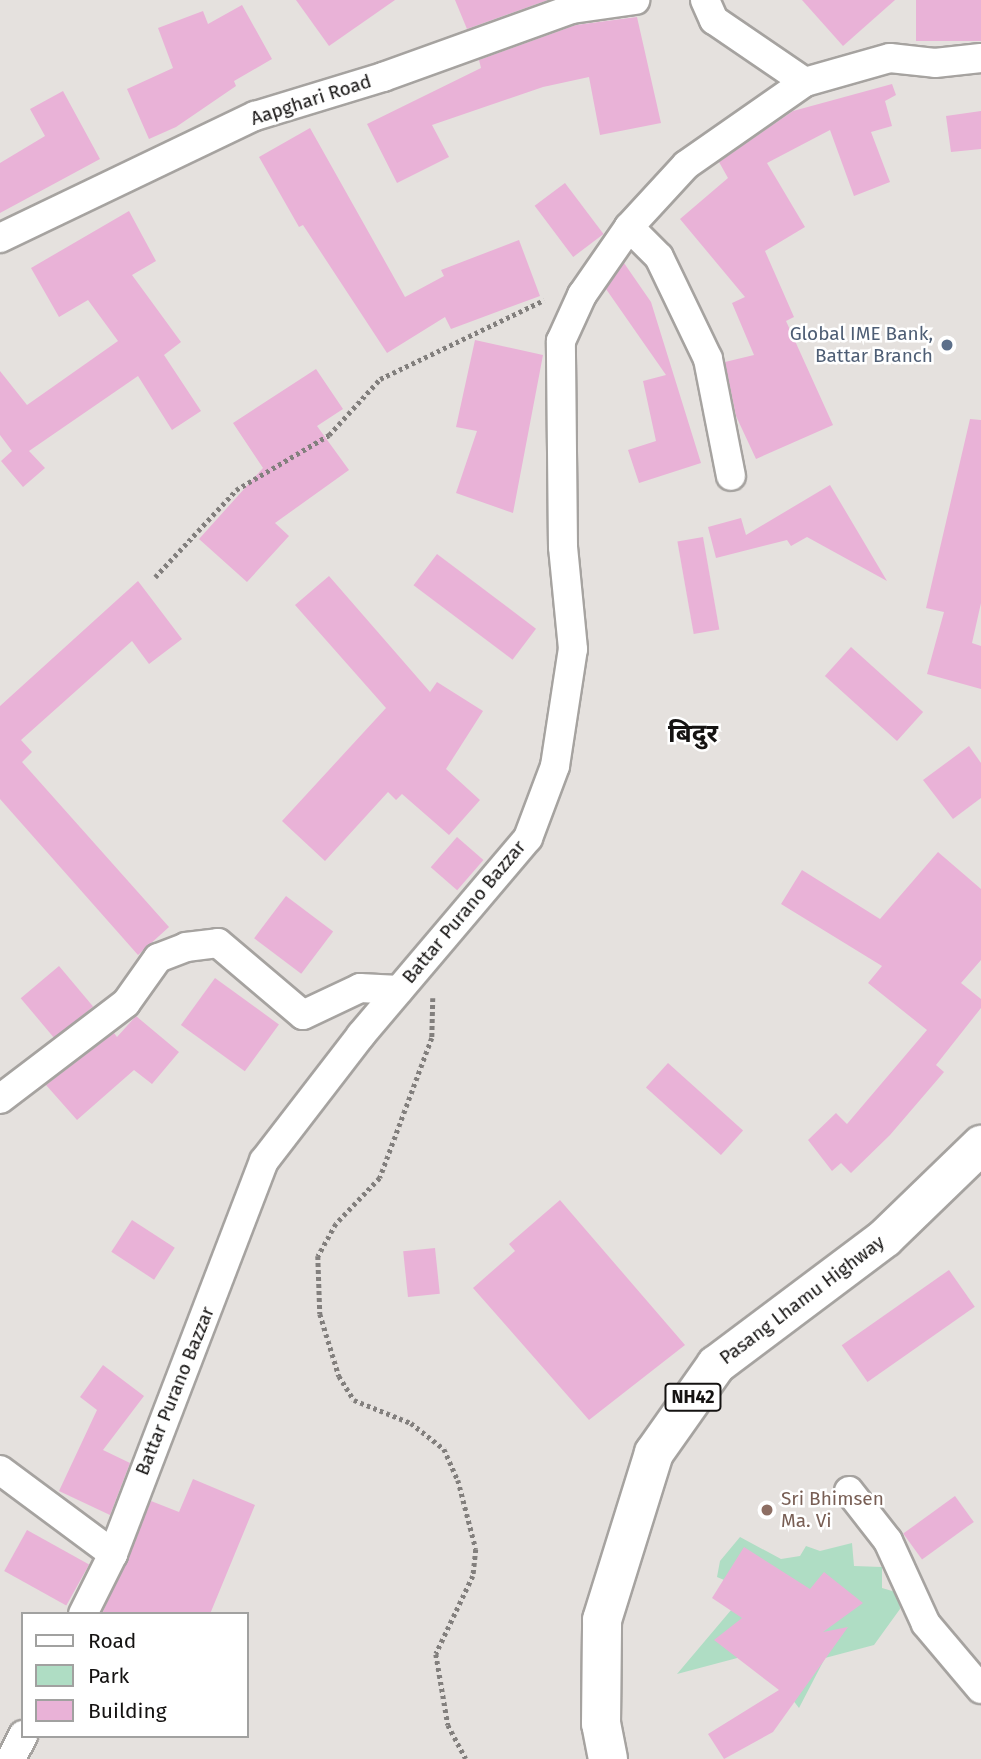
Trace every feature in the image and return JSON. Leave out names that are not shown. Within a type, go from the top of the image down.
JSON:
[{"type":"main road","name":"Pasang Lhamu Highway","points":[[608,1759],[601,1724],[601,1620],[653,1453],[716,1365],[885,1238],[981,1145]]},
{"type":"street","name":"Aapghari Road","points":[[0,238],[256,116],[383,77],[572,9],[635,0]]},
{"type":"street","points":[[705,0],[714,20],[805,82]]},
{"type":"street","name":"Battar Purano Bazzar","points":[[84,1612],[113,1554],[264,1161],[399,989],[528,838],[566,720],[573,649],[563,547],[561,341],[582,295],[629,227],[686,165],[805,82],[890,58],[935,63],[981,58]]},
{"type":"street","points":[[629,227],[659,257],[708,359],[731,476]]},
{"type":"street","points":[[0,1099],[126,1003],[158,958],[186,947],[218,943],[303,1015],[360,988],[399,989]]},
{"type":"street","points":[[0,1470],[113,1554]]},
{"type":"street","points":[[849,1491],[888,1541],[926,1624],[981,1689]]},
{"type":"street","points":[[10,1759],[21,1738]]},
{"type":"path","points":[[155,577],[236,490],[330,435],[380,379],[563,290],[582,295]]},
{"type":"path","points":[[436,948],[432,1038],[380,1178],[335,1224],[318,1256],[320,1314],[339,1376],[354,1400],[411,1423],[443,1449],[458,1480],[476,1549],[473,1576],[436,1654],[447,1725],[466,1759]]},
{"type":"green space","points":[[740,1537],[781,1559],[800,1556],[806,1546],[820,1551],[852,1543],[854,1566],[882,1567],[882,1588],[899,1593],[900,1609],[874,1645],[825,1658],[799,1708],[782,1686],[741,1657],[677,1674],[748,1590],[717,1577],[720,1561]]},
{"type":"building","points":[[296,0],[395,0],[329,46]]},
{"type":"building","points":[[455,0],[548,0],[467,29]]},
{"type":"building","points":[[802,0],[895,0],[843,46]]},
{"type":"building","points":[[916,0],[981,0],[981,41],[916,41]]},
{"type":"building","points":[[242,5],[272,59],[234,81],[236,86],[176,127],[149,139],[127,89],[173,68],[158,28],[203,11],[208,24]]},
{"type":"building","points":[[637,17],[661,123],[600,135],[589,77],[543,87],[432,125],[449,157],[397,183],[367,124],[481,68],[479,60],[576,25]]},
{"type":"building","points":[[892,84],[896,95],[885,101],[892,126],[871,132],[890,182],[854,196],[830,130],[767,163],[805,227],[765,251],[794,317],[786,321],[833,425],[756,459],[736,416],[725,362],[754,355],[732,303],[745,297],[680,219],[728,178],[719,162],[793,111]]},
{"type":"building","points":[[63,91],[100,159],[0,213],[0,163],[45,136],[30,109]]},
{"type":"building","points":[[981,111],[981,149],[951,152],[946,116]]},
{"type":"building","points":[[310,128],[405,297],[444,276],[441,270],[519,240],[540,296],[451,329],[445,317],[387,353],[303,225],[299,227],[259,157]]},
{"type":"building","points":[[565,183],[604,234],[573,257],[535,206]]},
{"type":"building","points":[[129,211],[156,261],[132,275],[181,342],[164,355],[201,411],[172,430],[138,376],[29,451],[45,468],[23,487],[1,461],[12,451],[0,435],[0,371],[27,405],[118,341],[88,300],[59,317],[31,268]]},
{"type":"building","points":[[624,263],[651,302],[701,463],[639,483],[628,450],[656,441],[643,381],[666,375],[606,289]]},
{"type":"building","points":[[475,340],[543,355],[513,513],[456,493],[477,431],[456,427]]},
{"type":"building","points":[[316,369],[343,409],[317,426],[349,470],[275,523],[289,536],[247,582],[199,539],[263,468],[233,423]]},
{"type":"building","points":[[970,419],[981,420],[981,603],[972,643],[981,646],[981,689],[927,674],[944,612],[926,608]]},
{"type":"building","points":[[830,485],[887,581],[807,537],[791,546],[787,540],[716,558],[708,527],[741,518],[746,535]]},
{"type":"building","points":[[703,537],[719,630],[694,634],[677,542]]},
{"type":"building","points":[[437,554],[536,629],[513,660],[414,585]]},
{"type":"building","points":[[329,576],[430,692],[437,682],[483,711],[446,769],[480,800],[449,835],[402,794],[396,800],[388,792],[325,861],[282,821],[386,708],[295,605]]},
{"type":"building","points":[[138,581],[182,639],[149,664],[132,641],[21,740],[32,752],[22,762],[169,927],[138,955],[0,799],[0,706]]},
{"type":"building","points":[[851,647],[923,712],[897,741],[825,676]]},
{"type":"building","points":[[969,746],[981,763],[981,798],[953,819],[923,780]]},
{"type":"building","points":[[457,837],[483,860],[457,890],[431,867]]},
{"type":"building","points":[[938,852],[981,889],[981,960],[961,983],[981,999],[981,1008],[936,1065],[944,1072],[890,1135],[851,1173],[841,1163],[832,1171],[808,1140],[836,1113],[847,1124],[927,1030],[868,983],[882,966],[781,904],[802,870],[880,919]]},
{"type":"building","points":[[286,896],[333,932],[301,974],[254,938]]},
{"type":"building","points":[[59,966],[93,1007],[55,1039],[21,998]]},
{"type":"building","points":[[215,978],[279,1024],[245,1071],[181,1025]]},
{"type":"building","points":[[136,1016],[179,1052],[152,1084],[134,1070],[77,1120],[46,1085],[114,1033],[117,1037]]},
{"type":"building","points":[[668,1063],[743,1131],[721,1155],[646,1088]]},
{"type":"building","points":[[560,1200],[685,1345],[589,1420],[473,1288],[515,1251],[509,1244]]},
{"type":"building","points":[[132,1220],[175,1248],[154,1280],[111,1252]]},
{"type":"building","points":[[435,1248],[440,1294],[408,1297],[403,1251]]},
{"type":"building","points":[[949,1270],[975,1307],[868,1382],[842,1345]]},
{"type":"building","points":[[103,1365],[144,1396],[103,1450],[130,1463],[110,1515],[59,1491],[97,1410],[80,1397]]},
{"type":"building","points":[[193,1479],[255,1505],[211,1612],[103,1612],[151,1501],[179,1512]]},
{"type":"building","points":[[955,1496],[974,1522],[922,1560],[903,1534]]},
{"type":"building","points":[[27,1530],[89,1564],[66,1606],[4,1571]]},
{"type":"building","points":[[744,1547],[810,1589],[824,1572],[863,1603],[823,1632],[848,1627],[773,1732],[724,1759],[708,1734],[779,1690],[714,1640],[742,1618],[712,1598]]},
{"type":"place","name":"Global IME Bank, Battar Branch","points":[[947,345]]},
{"type":"place","name":"Sri Bhimsen Ma. Vi","points":[[767,1510]]},
{"type":"district","name":"बिदुर","points":[[693,734]]}]
